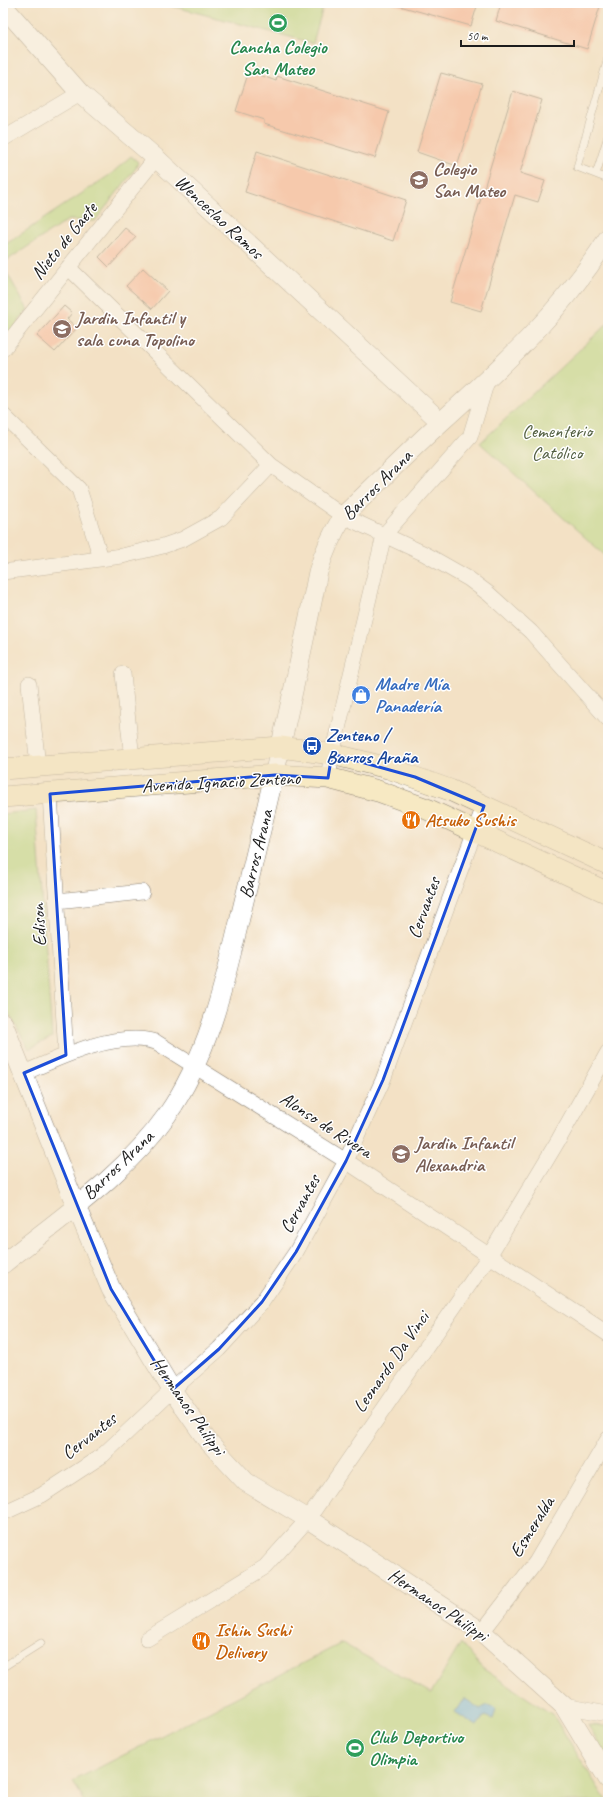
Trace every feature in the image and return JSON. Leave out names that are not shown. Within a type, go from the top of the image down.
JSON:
[{"type":"main road","name":"Avenida Ignacio Zenteno","points":[[3,768],[280,747],[332,754],[360,760],[415,777],[484,806],[608,864]]},
{"type":"main road","name":"Avenida Ignacio Zenteno","points":[[3,798],[275,775],[328,778],[403,799],[474,830],[608,893]]},
{"type":"street","name":"Wenceslao Ramos","points":[[6,15],[80,93],[156,158],[441,422]]},
{"type":"street","points":[[3,139],[80,93]]},
{"type":"street","name":"Nieto de Gaete","points":[[3,349],[156,158]]},
{"type":"street","name":"Barros Arana","points":[[3,1264],[114,1174],[149,1138],[182,1092],[195,1066],[215,1016],[275,775],[318,572],[329,541],[343,516],[441,422],[487,381],[531,336],[559,305],[608,238]]},
{"type":"street","points":[[69,268],[271,466],[343,516],[425,554],[463,576],[489,594],[531,632],[608,719]]},
{"type":"street","name":"Barros Arana","points":[[328,778],[332,754],[384,535],[470,437],[487,381]]},
{"type":"street","points":[[3,415],[79,489],[101,558]]},
{"type":"street","points":[[3,572],[143,552],[163,546],[203,529],[221,518],[271,466]]},
{"type":"street","points":[[124,674],[132,759]]},
{"type":"street","points":[[29,684],[38,766]]},
{"type":"street","name":"Edison","points":[[50,794],[66,1055]]},
{"type":"street","name":"Cervantes","points":[[3,1513],[42,1495],[103,1455],[172,1390],[219,1349],[262,1302],[296,1252],[346,1161],[383,1080],[484,806]]},
{"type":"street","points":[[57,901],[142,892]]},
{"type":"street","name":"Hermanos Philippi","points":[[3,1023],[76,1206],[112,1290],[172,1390],[207,1440],[246,1482],[308,1519],[482,1632],[564,1706],[608,1779]]},
{"type":"street","name":"Alonso de Rivera","points":[[24,1073],[66,1055],[121,1039],[141,1038],[164,1046],[346,1161],[608,1334]]},
{"type":"street","name":"Leonardo Da Vinci","points":[[147,1639],[265,1567],[308,1519],[489,1256],[559,1139],[608,1052]]},
{"type":"street","name":"Esmeralda","points":[[482,1632],[536,1562],[608,1439]]},
{"type":"street","points":[[564,1706],[608,1714]]},
{"type":"lane","points":[[608,58],[577,167],[608,178]]},
{"type":"lane","points":[[596,174],[608,136]]},
{"type":"lane","points":[[3,1667],[41,1644]]},
{"type":"highlighted area","points":[[332,754],[415,777],[484,806],[383,1080],[346,1161],[296,1252],[262,1302],[219,1349],[172,1390],[111,1289],[24,1073],[66,1055],[50,794],[275,775],[328,778]]},
{"type":"green space","name":"Cancha Colegio San Mateo","points":[[160,3],[324,3],[313,43]]},
{"type":"green space","points":[[131,156],[138,162],[136,168],[95,221],[68,220],[3,263],[3,246],[111,174]]},
{"type":"green space","points":[[3,266],[28,310],[3,341]]},
{"type":"green space","name":"Cementerio Católico","points":[[608,323],[608,558],[480,443]]},
{"type":"green space","points":[[36,810],[52,1037],[29,1049],[3,1003],[3,814]]},
{"type":"green space","name":"Club Deportivo Olimpia","points":[[342,1643],[431,1693],[461,1643],[482,1668],[553,1715],[607,1802],[85,1802],[73,1781]]},
{"type":"green space","points":[[588,1725],[608,1726],[608,1761]]},
{"type":"water","points":[[464,1698],[480,1709],[487,1706],[492,1706],[496,1710],[493,1719],[484,1716],[477,1726],[455,1712]]},
{"type":"building","points":[[389,3],[478,3],[471,26]]},
{"type":"building","points":[[501,3],[601,3],[587,49],[496,21]]},
{"type":"building","points":[[249,71],[276,81],[277,76],[389,112],[375,158],[264,124],[264,120],[236,111]]},
{"type":"building","points":[[441,73],[482,84],[457,166],[417,152]]},
{"type":"building","points":[[513,91],[542,100],[520,173],[545,181],[538,202],[515,195],[481,311],[450,302]]},
{"type":"building","points":[[257,151],[406,200],[393,241],[245,192]]},
{"type":"building","points":[[125,228],[136,237],[109,267],[99,257]]},
{"type":"building","points":[[143,268],[168,291],[152,309],[126,286]]},
{"type":"building","points":[[64,306],[72,313],[67,319],[77,328],[55,352],[37,336]]},
{"type":"place","name":"Cancha Colegio San Mateo","points":[[278,23]]},
{"type":"place","name":"Colegio San Mateo","points":[[419,180]]},
{"type":"place","name":"Jardin Infantil y sala cuna Topolino","points":[[62,329]]},
{"type":"place","name":"Madre Mía Panadería","points":[[361,695]]},
{"type":"place","name":"Zenteno / Barros Araña","points":[[312,746]]},
{"type":"place","name":"Atsuko Sushis","points":[[411,820]]},
{"type":"place","name":"Jardin Infantil Alexandria","points":[[401,1154]]},
{"type":"place","name":"Ishin Sushi Delivery","points":[[201,1641]]},
{"type":"place","name":"Club Deportivo Olimpia","points":[[355,1748]]}]
